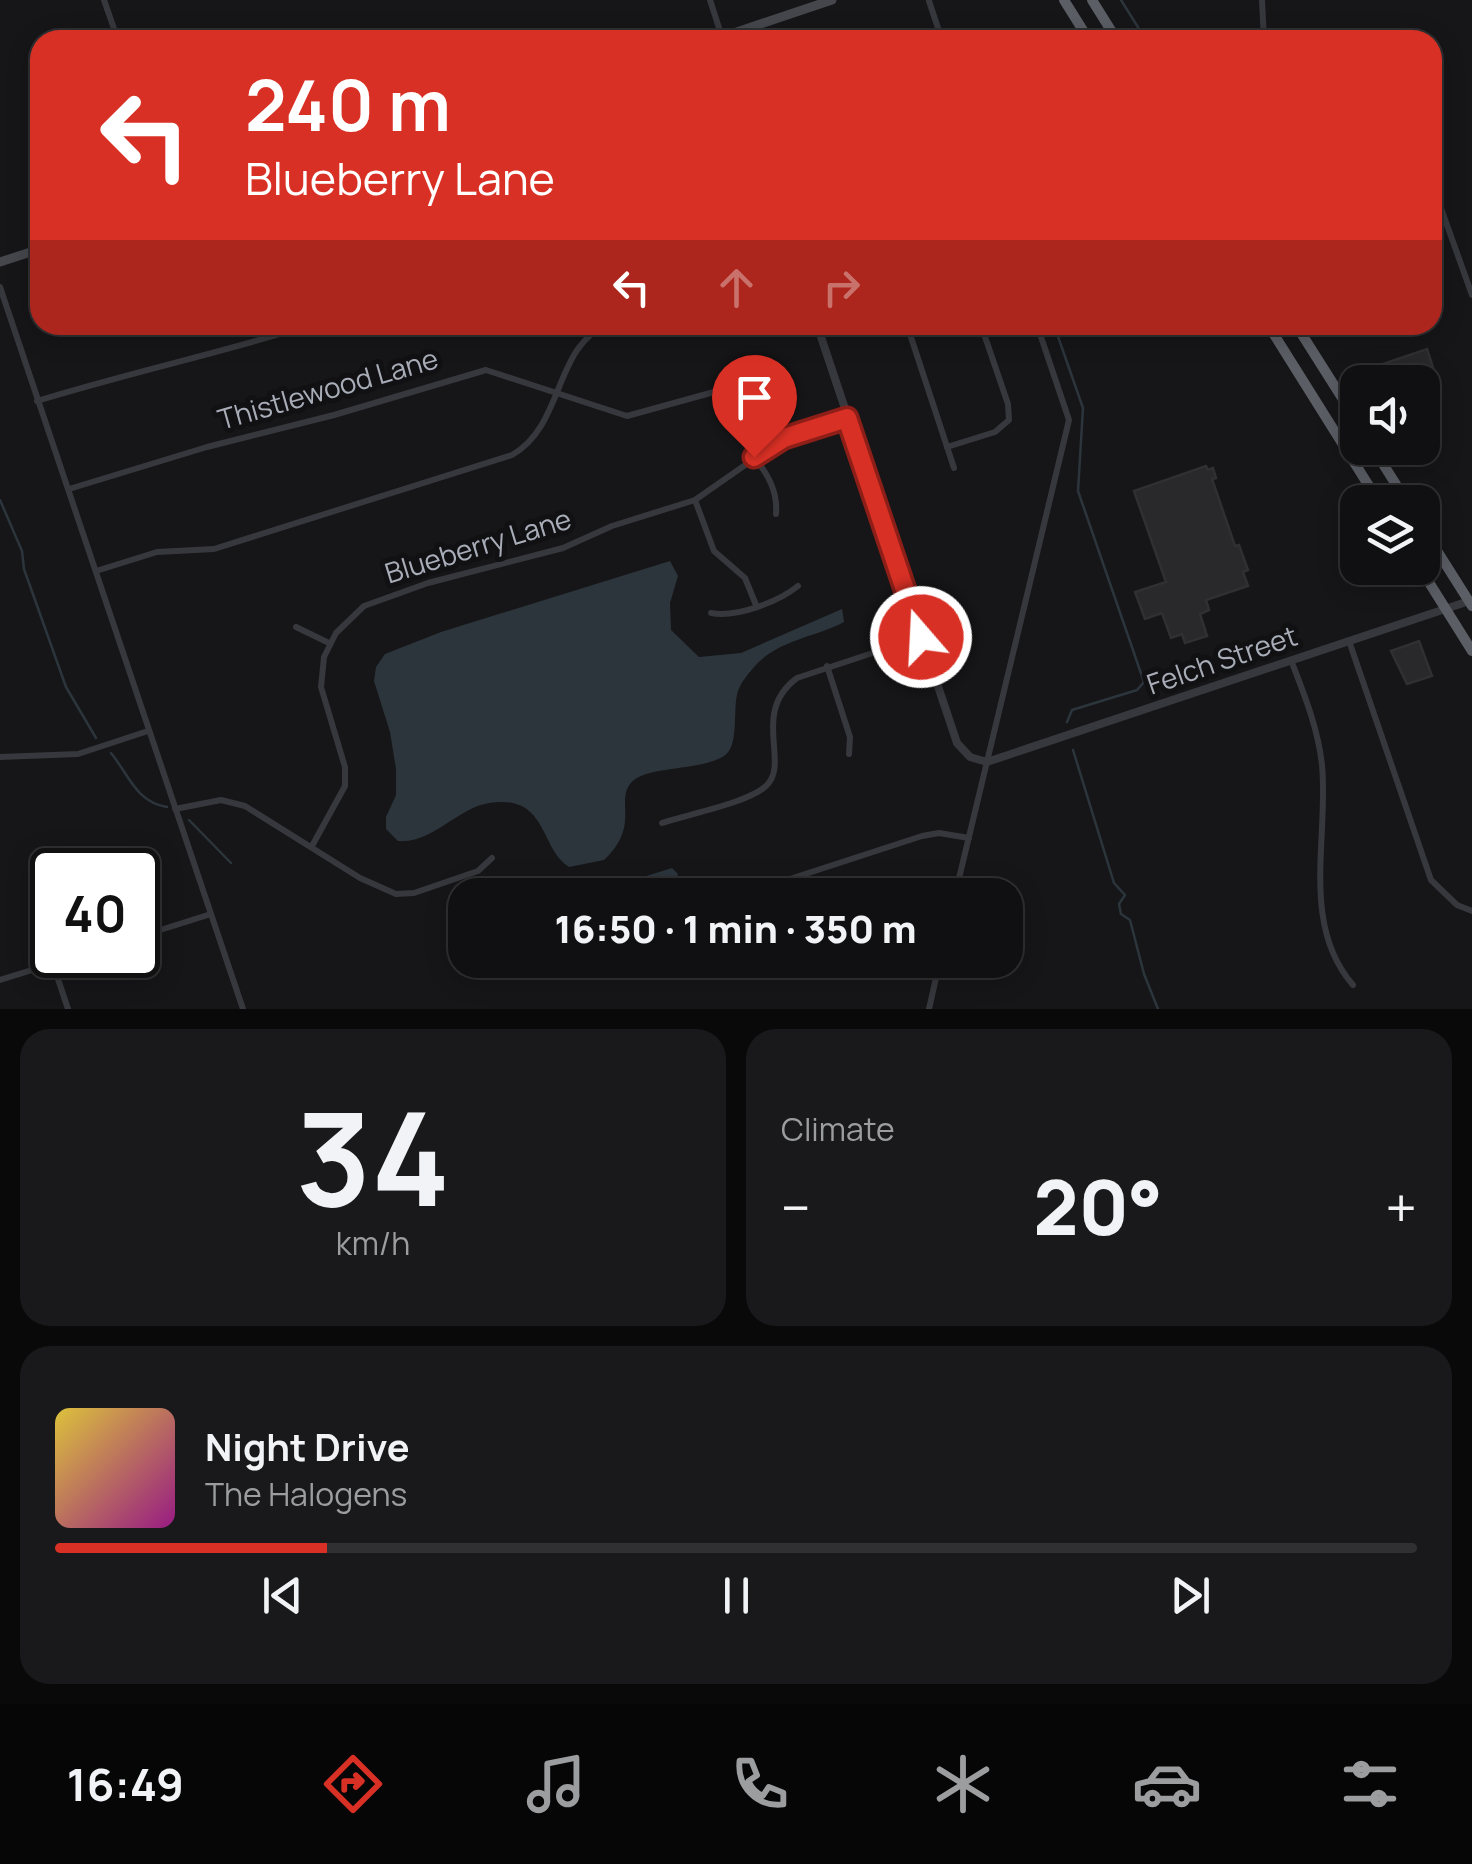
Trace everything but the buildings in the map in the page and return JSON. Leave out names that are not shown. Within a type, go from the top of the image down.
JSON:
[{"type":"highway","points":[[1064,0],[1083,30]]},
{"type":"highway","points":[[1092,0],[1112,30]]},
{"type":"highway","points":[[1274,335],[1340,440]]},
{"type":"highway","points":[[1302,335],[1340,395]]},
{"type":"highway","points":[[1440,555],[1471,602]]},
{"type":"highway","points":[[1430,585],[1472,651]]},
{"type":"main road","points":[[746,30],[832,0]]},
{"type":"main road","points":[[0,262],[30,252]]},
{"type":"street","points":[[104,0],[114,30]]},
{"type":"street","points":[[710,0],[718,30]]},
{"type":"street","points":[[929,0],[939,30]]},
{"type":"street","points":[[1262,0],[1264,30]]},
{"type":"street","points":[[1442,212],[1472,295]]},
{"type":"street","points":[[0,287],[242,1009]]},
{"type":"street","points":[[37,401],[278,335]]},
{"type":"street","points":[[96,571],[157,552],[214,549],[494,462],[527,447],[538,435],[577,350],[592,335]]},
{"type":"street","points":[[820,335],[957,743],[970,756],[986,762]]},
{"type":"street","points":[[910,335],[954,468]]},
{"type":"street","points":[[947,447],[995,432],[1009,420],[1008,404],[984,335]]},
{"type":"street","points":[[959,878],[1069,420],[1041,335]]},
{"type":"street","name":"Thistlewood Lane","points":[[69,489],[207,446],[334,415],[486,370],[627,416],[714,392]]},
{"type":"street","name":"Blueberry Lane","points":[[329,643],[344,622],[373,601],[563,548],[612,526],[695,500],[784,438],[847,418]]},
{"type":"street","points":[[754,457],[766,472],[776,498],[776,514]]},
{"type":"street","points":[[695,500],[714,551],[745,578],[756,605]]},
{"type":"street","points":[[711,613],[724,616],[786,596],[798,586]]},
{"type":"street","name":"Felch Street","points":[[986,762],[1471,602]]},
{"type":"street","points":[[296,627],[329,643],[321,687],[346,768],[346,786],[312,846]]},
{"type":"street","points":[[662,822],[764,788],[774,772],[772,718],[779,698],[797,678],[921,637]]},
{"type":"street","points":[[1349,641],[1432,880],[1457,905],[1472,911]]},
{"type":"street","points":[[1291,660],[1312,716],[1322,762],[1320,898],[1342,973],[1353,985]]},
{"type":"street","points":[[827,666],[850,737],[849,754]]},
{"type":"street","points":[[0,757],[78,754],[148,732]]},
{"type":"street","points":[[175,809],[221,800],[244,806],[360,878],[396,894],[414,893],[478,871],[492,858]]},
{"type":"street","points":[[793,878],[922,836],[939,833],[968,838]]},
{"type":"street","points":[[160,930],[211,914]]},
{"type":"street","points":[[0,980],[30,971]]},
{"type":"street","points":[[58,978],[68,1009]]},
{"type":"street","points":[[928,1009],[936,978]]},
{"type":"shaded area","points":[[670,561],[678,576],[670,603],[671,630],[699,657],[741,653],[842,609],[844,622],[775,650],[755,666],[738,691],[734,736],[724,756],[647,774],[630,784],[621,836],[604,860],[569,867],[553,849],[535,817],[515,803],[485,804],[412,840],[398,841],[386,829],[386,817],[396,795],[396,769],[390,732],[374,681],[376,667],[385,654],[441,632]]},
{"type":"shaded area","points":[[672,868],[678,874],[676,878],[640,878]]},
{"type":"waterway","points":[[1121,0],[1140,30]]},
{"type":"waterway","points":[[1057,335],[1083,408],[1078,491],[1144,682],[1137,690],[1072,710],[1067,722]]},
{"type":"waterway","points":[[0,500],[22,551],[24,569],[66,687],[96,738]]},
{"type":"waterway","points":[[1073,750],[1114,883],[1125,895],[1119,904],[1121,914],[1130,920],[1158,1009]]},
{"type":"waterway","points":[[111,753],[140,794],[167,807]]},
{"type":"waterway","points":[[189,820],[231,863]]},
{"type":"route","points":[[754,457],[784,438],[847,418],[921,637]]}]
